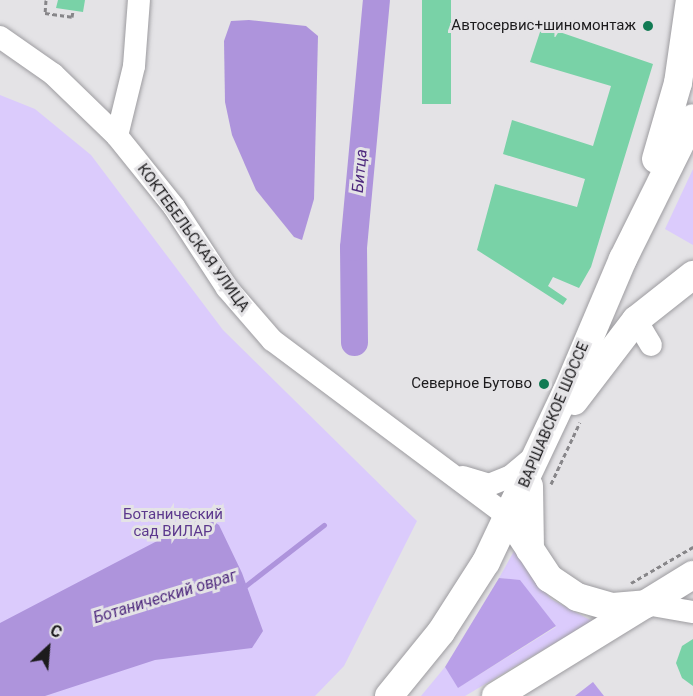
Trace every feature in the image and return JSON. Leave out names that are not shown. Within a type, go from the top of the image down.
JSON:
[{"type":"main road","points":[[623,259],[670,118],[690,0]]},
{"type":"main road","name":"ВАРШАВСКОЕ ШОССЕ","points":[[389,696],[436,639],[475,582],[509,517],[623,259],[693,118]]},
{"type":"main road","points":[[530,550],[527,496],[537,455],[636,320],[693,275]]},
{"type":"main road","points":[[509,517],[549,578],[577,597],[613,608],[646,604]]},
{"type":"main road","points":[[496,696],[693,575]]},
{"type":"street","points":[[117,136],[134,66],[139,0]]},
{"type":"street","name":"КОКТЕБЕЛЬСКАЯ УЛИЦА","points":[[0,37],[53,74],[117,136],[174,207],[227,288],[272,340],[509,517]]},
{"type":"street","points":[[636,320],[651,345]]},
{"type":"street","points":[[446,469],[477,484],[489,485],[511,476],[537,455]]},
{"type":"street","points":[[646,604],[693,612]]},
{"type":"path","points":[[46,0],[45,13],[72,17],[73,11]]},
{"type":"path","points":[[550,487],[582,416]]},
{"type":"path","points":[[624,587],[693,547]]},
{"type":"green space","name":"Ботанический сад ВИЛАР","points":[[0,95],[35,109],[91,155],[223,330],[417,521],[344,666],[315,696],[0,696]]},
{"type":"green space","points":[[693,169],[693,245],[665,229]]},
{"type":"green space","points":[[514,551],[551,599],[592,621],[465,696],[421,696],[445,667],[459,687],[556,627],[520,581],[499,578]]},
{"type":"shaded area","points":[[499,578],[520,580],[556,626],[458,688],[445,667]]},
{"type":"shaded area","points":[[593,682],[604,696],[575,696]]},
{"type":"water","points":[[249,20],[306,26],[318,36],[314,199],[302,240],[294,237],[256,190],[232,135],[225,102],[224,41],[231,21]]},
{"type":"water","points":[[205,516],[219,525],[242,573],[263,631],[252,648],[155,660],[45,696],[0,696],[0,623]]},
{"type":"building","points":[[58,0],[85,0],[83,12],[56,8]]},
{"type":"building","points":[[422,0],[451,0],[451,104],[422,104]]},
{"type":"building","points":[[542,26],[653,64],[591,267],[579,288],[553,277],[548,286],[567,299],[563,305],[477,250],[495,184],[577,207],[585,179],[503,154],[512,120],[593,146],[611,86],[530,62]]},
{"type":"building","points":[[693,639],[693,686],[682,678],[676,663],[682,646]]},
{"type":"waterway","name":"Битца","points":[[354,342],[353,247],[376,0]]},
{"type":"waterway","name":"Ботанический овраг","points":[[244,587],[324,525]]},
{"type":"place","name":"Автосервис+шиномонтаж","points":[[648,26]]},
{"type":"place","name":"Северное Бутово","points":[[544,384]]}]
